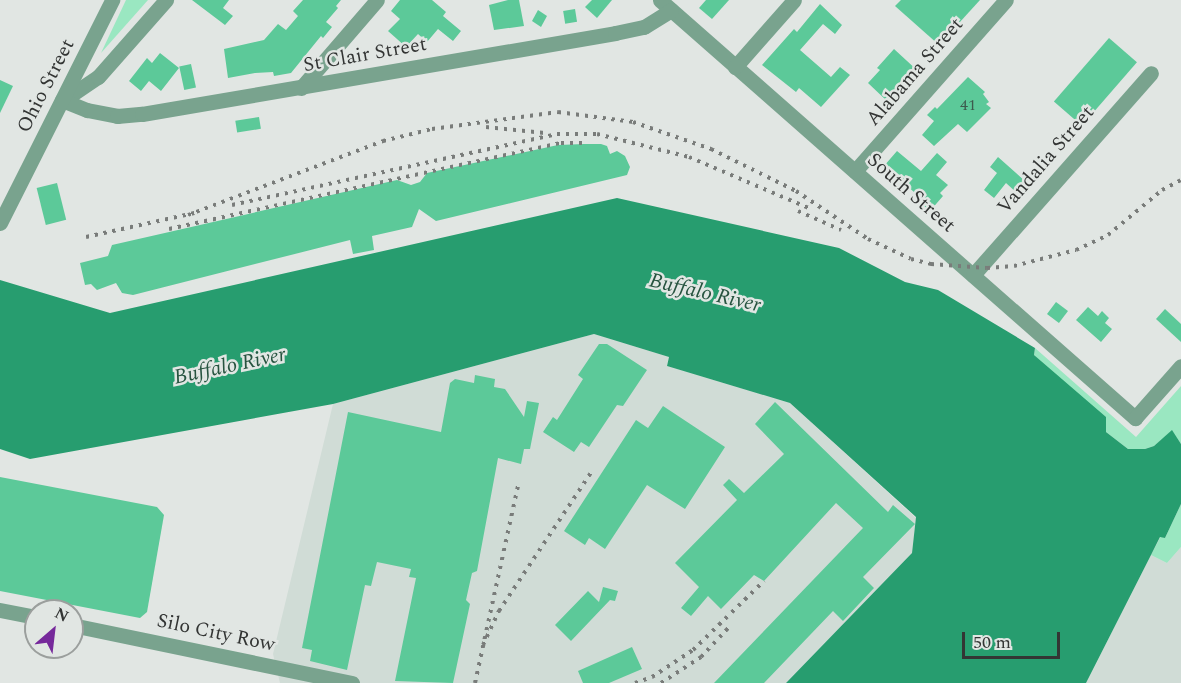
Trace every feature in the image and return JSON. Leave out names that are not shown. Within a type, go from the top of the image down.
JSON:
[{"type":"street","name":"Ohio Street","points":[[0,223],[112,0]]},
{"type":"street","points":[[62,100],[98,77],[166,0]]},
{"type":"street","points":[[301,88],[377,0]]},
{"type":"street","points":[[735,67],[794,0]]},
{"type":"street","name":"Alabama Street","points":[[855,171],[1006,0]]},
{"type":"street","name":"St Clair Street","points":[[62,100],[87,110],[117,116],[301,88],[644,27],[665,5]]},
{"type":"street","name":"South Street","points":[[665,5],[1136,418],[1181,366]]},
{"type":"street","name":"Vandalia Street","points":[[973,275],[1151,73]]},
{"type":"street","points":[[0,610],[24,615]]},
{"type":"street","name":"Silo City Row","points":[[84,627],[352,683]]},
{"type":"shaded area","points":[[126,0],[148,0],[101,53]]},
{"type":"shaded area","points":[[594,334],[669,357],[667,366],[790,403],[916,518],[912,553],[786,683],[280,683],[273,654],[333,404]]},
{"type":"shaded area","points":[[1035,348],[1136,437],[1181,386],[1181,444],[1172,431],[1154,446],[1145,449],[1128,449],[1106,432],[1034,355]]},
{"type":"shaded area","points":[[1181,504],[1181,547],[1167,563],[1151,555],[1161,536],[1165,538]]},
{"type":"shaded area","points":[[1181,547],[1181,683],[1086,683],[1151,555],[1167,563]]},
{"type":"water","name":"Buffalo River","points":[[617,198],[839,248],[905,282],[938,290],[1035,348],[1034,355],[1106,417],[1106,432],[1128,449],[1145,449],[1154,446],[1172,430],[1181,444],[1181,504],[1165,538],[1160,537],[1086,683],[786,683],[912,553],[916,517],[790,403],[667,366],[669,357],[594,334],[333,404],[30,459],[0,449],[0,280],[110,313]]},
{"type":"building","points":[[192,0],[229,0],[223,8],[233,16],[225,25]]},
{"type":"building","points":[[303,0],[341,0],[336,6],[338,8],[326,22],[332,27],[323,38],[321,36],[291,73],[274,76],[273,72],[255,73],[228,78],[224,49],[264,40],[278,24],[286,30],[298,16],[293,11]]},
{"type":"building","points":[[400,0],[432,0],[446,12],[443,16],[461,31],[453,41],[438,29],[427,42],[418,34],[406,47],[388,31],[400,19],[391,11]]},
{"type":"building","points":[[508,0],[519,0],[524,26],[494,30],[489,5]]},
{"type":"building","points":[[592,0],[612,0],[597,18],[585,7]]},
{"type":"building","points":[[706,0],[729,0],[712,19],[699,8]]},
{"type":"building","points":[[901,0],[980,0],[939,45],[895,6]]},
{"type":"building","points":[[820,4],[842,25],[835,34],[823,24],[800,50],[831,77],[840,67],[850,75],[821,107],[799,88],[796,92],[762,65],[794,29],[797,32]]},
{"type":"building","points":[[575,9],[577,22],[565,24],[563,11]]},
{"type":"building","points":[[538,10],[547,16],[541,27],[532,21]]},
{"type":"building","points":[[1109,38],[1137,62],[1082,126],[1054,101]]},
{"type":"building","points":[[894,49],[919,72],[904,93],[901,91],[888,102],[868,83],[880,70],[877,68]]},
{"type":"building","points":[[160,53],[179,68],[161,91],[149,81],[141,91],[129,81],[147,58],[152,63]]},
{"type":"building","points":[[191,64],[196,87],[184,90],[179,66]]},
{"type":"building","points":[[968,77],[985,92],[983,94],[989,102],[986,104],[991,108],[967,132],[958,124],[934,146],[922,135],[934,121],[927,115],[935,107],[937,109]]},
{"type":"building","points":[[0,80],[13,86],[0,113]]},
{"type":"building","points":[[259,117],[261,129],[237,133],[235,121]]},
{"type":"building","points":[[601,144],[607,146],[610,154],[617,151],[625,156],[630,167],[627,175],[436,221],[419,209],[412,227],[372,236],[374,250],[353,254],[350,240],[133,295],[122,293],[116,283],[97,290],[91,284],[85,285],[80,263],[108,256],[112,245],[397,180],[411,185],[420,182],[427,173],[558,145]]},
{"type":"building","points":[[897,151],[921,171],[937,153],[947,162],[936,175],[948,185],[940,193],[943,196],[930,211],[919,202],[922,199],[884,166]]},
{"type":"building","points":[[998,157],[1026,182],[1017,193],[1006,183],[994,198],[984,190],[997,173],[990,167]]},
{"type":"building","points":[[57,183],[66,220],[46,225],[37,188]]},
{"type":"building","points":[[1056,302],[1068,311],[1059,323],[1047,314]]},
{"type":"building","points":[[1088,307],[1098,316],[1102,311],[1109,318],[1105,323],[1112,329],[1101,342],[1076,320]]},
{"type":"building","points":[[1165,309],[1181,324],[1181,342],[1156,319]]},
{"type":"building","points":[[599,344],[607,344],[647,370],[623,406],[617,405],[589,447],[581,442],[574,452],[543,432],[553,417],[557,420],[583,379],[578,375]]},
{"type":"building","points":[[475,375],[495,379],[494,387],[505,389],[524,417],[527,401],[539,403],[530,449],[524,449],[521,464],[498,458],[477,571],[472,573],[466,600],[470,604],[453,683],[395,681],[416,578],[409,577],[411,569],[377,562],[371,586],[365,585],[347,670],[310,661],[312,650],[302,648],[348,412],[441,432],[450,383],[455,379],[474,383]]},
{"type":"building","points":[[775,402],[888,512],[893,505],[915,524],[863,577],[874,588],[843,621],[833,611],[764,683],[714,683],[863,528],[836,503],[764,581],[754,575],[721,609],[708,596],[691,616],[681,608],[699,587],[675,563],[737,500],[723,485],[729,479],[744,493],[784,454],[755,424]]},
{"type":"building","points":[[663,406],[725,447],[685,509],[647,485],[605,549],[589,538],[585,545],[564,531],[636,420],[648,428]]},
{"type":"building","points":[[0,477],[157,507],[164,515],[147,612],[140,618],[84,607],[84,599],[41,599],[0,591]]},
{"type":"building","points":[[603,587],[618,591],[615,601],[610,600],[571,641],[555,625],[588,591],[599,602]]},
{"type":"building","points":[[632,647],[642,669],[609,683],[583,683],[578,671]]},
{"type":"railway","points":[[188,215],[383,141],[432,129],[558,112],[633,122],[711,149],[796,191],[868,239],[911,259],[931,264],[987,268],[1014,266],[1076,250],[1108,235],[1162,190],[1181,180]]},
{"type":"railway","points":[[486,127],[545,133]]},
{"type":"railway","points":[[232,205],[557,134],[597,134],[689,157],[811,209]]},
{"type":"railway","points":[[169,229],[561,143],[582,143]]},
{"type":"railway","points":[[798,211],[841,230]]},
{"type":"railway","points":[[86,237],[194,213]]},
{"type":"railway","points":[[483,645],[499,611],[592,471]]},
{"type":"railway","points":[[475,683],[519,482]]},
{"type":"railway","points":[[635,683],[652,677],[693,650],[764,581]]},
{"type":"railway","points":[[661,683],[701,657],[730,626]]}]
